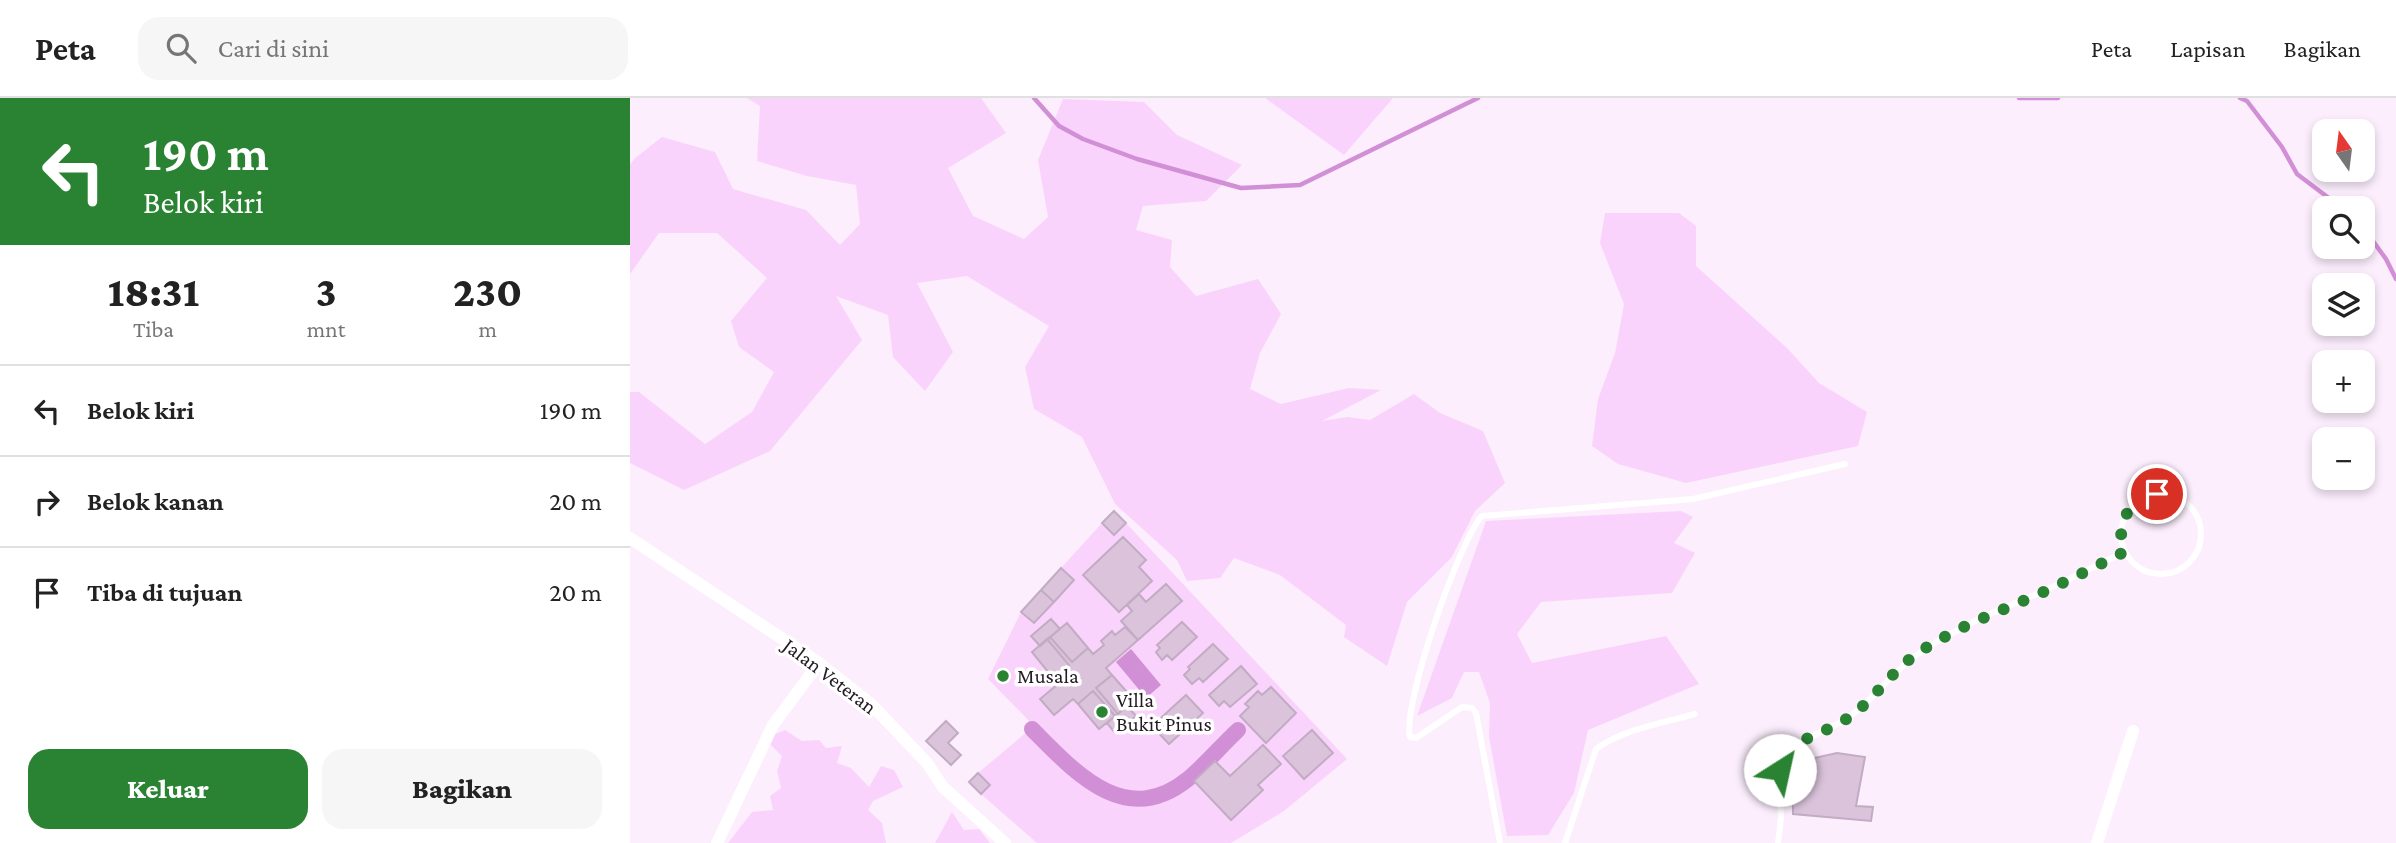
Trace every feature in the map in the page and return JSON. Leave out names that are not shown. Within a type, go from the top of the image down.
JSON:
[{"type":"street","name":"Jalan Veteran","points":[[630,538],[819,663],[871,704],[927,763],[943,787],[1005,843]]},
{"type":"street","points":[[717,843],[773,725],[819,663]]},
{"type":"street","points":[[2097,843],[2133,732]]},
{"type":"lane","points":[[1500,843],[1476,713],[1472,708],[1462,707],[1416,738],[1410,737],[1408,729],[1412,699],[1450,579],[1475,524],[1482,516],[1693,499],[1846,464]]},
{"type":"lane","points":[[2171,495],[2183,500],[2199,521],[2199,547],[2192,559],[2182,568],[2170,573],[2144,571],[2124,552],[2121,527],[2125,514],[2133,504],[2145,497],[2171,495]]},
{"type":"lane","points":[[1778,843],[1781,818],[1780,770],[1782,757],[1789,748],[1852,715],[1909,660],[1941,639],[2124,552]]},
{"type":"lane","points":[[1565,843],[1596,749],[1608,740],[1625,734],[1696,714]]},
{"type":"shaded area","points":[[747,98],[981,98],[1006,133],[948,168],[973,216],[1024,239],[1048,217],[1038,160],[1063,99],[1144,102],[1177,135],[1242,165],[1206,201],[1143,206],[1136,230],[1172,240],[1170,267],[1196,296],[1258,279],[1281,314],[1260,353],[1250,389],[1281,404],[1349,388],[1381,390],[1322,421],[1347,417],[1370,420],[1414,394],[1440,413],[1483,431],[1505,483],[1475,511],[1452,557],[1407,602],[1387,666],[1344,637],[1346,625],[1280,575],[1234,558],[1220,578],[1187,581],[1177,560],[1115,504],[1082,437],[1034,409],[1025,367],[1049,326],[967,276],[917,283],[953,352],[925,391],[893,357],[888,315],[836,296],[862,340],[770,451],[684,490],[630,463],[630,392],[639,392],[705,444],[752,412],[774,372],[739,347],[731,321],[767,278],[717,233],[659,233],[630,274],[630,165],[634,159],[662,137],[715,152],[733,189],[806,210],[840,245],[860,224],[856,185],[807,176],[757,161],[760,106]]},
{"type":"shaded area","points":[[1265,98],[1393,98],[1344,155]]},
{"type":"shaded area","points":[[1605,213],[1679,213],[1696,226],[1696,266],[1788,349],[1819,383],[1867,412],[1858,446],[1686,483],[1618,464],[1592,446],[1598,399],[1615,353],[1624,304],[1600,243]]},
{"type":"shaded area","points":[[1681,511],[1693,517],[1674,543],[1695,553],[1672,593],[1541,602],[1517,634],[1532,663],[1666,636],[1699,684],[1588,730],[1574,793],[1548,835],[1507,836],[1489,737],[1490,703],[1479,672],[1464,672],[1452,698],[1417,716],[1486,521]]},
{"type":"shaded area","points":[[1102,523],[1114,534],[1126,523],[1347,759],[1284,811],[1231,843],[1037,843],[981,794],[990,785],[978,773],[1034,726],[988,679],[1021,612],[1035,623],[1073,580],[1061,568]],"holes":[[[1139,567],[1152,581],[1139,594],[1146,602],[1166,584],[1181,601],[1106,668],[1134,700],[1127,706],[1135,716],[1116,733],[1107,723],[1099,729],[1032,652],[1040,646],[1031,636],[1051,619],[1060,629],[1067,624],[1093,654],[1104,645],[1101,641],[1111,632],[1115,635],[1125,627],[1121,621],[1132,611],[1127,605],[1119,612],[1084,575]],[[1213,644],[1228,659],[1203,682],[1199,678],[1192,684],[1184,675],[1190,669],[1188,666]],[[1241,667],[1256,684],[1230,707],[1224,701],[1219,706],[1209,695]],[[1271,687],[1296,713],[1266,743],[1240,717],[1249,707],[1245,703],[1258,692],[1262,695]],[[1186,695],[1203,714],[1169,744],[1152,726]],[[1263,745],[1281,764],[1258,785],[1262,790],[1231,820],[1194,781],[1215,762],[1230,776]]]},
{"type":"shaded area","points":[[1131,649],[1161,685],[1146,698],[1116,662]]},
{"type":"shaded area","points":[[785,730],[802,741],[819,740],[826,748],[842,746],[837,763],[851,768],[869,787],[881,766],[894,770],[903,787],[873,801],[868,810],[882,823],[886,843],[728,843],[752,812],[773,810],[770,796],[781,788],[777,771],[782,756],[770,744],[775,734]]},
{"type":"shaded area","points":[[952,812],[964,830],[979,829],[990,843],[935,843]]},
{"type":"building","points":[[1114,511],[1126,523],[1114,535],[1102,523]]},
{"type":"building","points":[[1123,537],[1146,560],[1139,567],[1152,581],[1119,612],[1083,575]]},
{"type":"building","points":[[1061,568],[1074,580],[1054,602],[1041,590]]},
{"type":"building","points":[[1166,584],[1182,601],[1138,640],[1121,621],[1132,611],[1127,605],[1139,594],[1146,602]]},
{"type":"building","points":[[1041,590],[1054,602],[1034,623],[1021,612]]},
{"type":"building","points":[[1051,619],[1060,629],[1040,646],[1031,636]]},
{"type":"building","points":[[1182,622],[1197,637],[1172,660],[1167,655],[1162,660],[1156,652],[1160,648],[1157,645]]},
{"type":"building","points":[[1067,623],[1088,648],[1072,662],[1050,637]]},
{"type":"building","points":[[1125,627],[1138,640],[1106,668],[1112,675],[1096,688],[1118,714],[1115,716],[1093,691],[1078,704],[1073,699],[1054,715],[1040,699],[1058,684],[1053,678],[1069,665],[1047,639],[1050,637],[1072,662],[1088,648],[1093,654],[1104,645],[1101,641],[1112,631],[1115,635]]},
{"type":"building","points":[[1047,639],[1069,665],[1053,678],[1032,652]]},
{"type":"building","points":[[1213,644],[1228,659],[1203,682],[1199,678],[1192,684],[1184,675],[1190,669],[1188,667]]},
{"type":"building","points":[[1241,666],[1257,684],[1230,707],[1224,701],[1219,706],[1209,695]]},
{"type":"building","points":[[1112,675],[1134,700],[1118,714],[1096,688]]},
{"type":"building","points":[[1271,687],[1296,713],[1266,743],[1240,716],[1249,707],[1245,704],[1258,691],[1262,695]]},
{"type":"building","points":[[1093,691],[1115,716],[1099,729],[1078,704]]},
{"type":"building","points":[[1186,695],[1203,713],[1169,744],[1152,726]]},
{"type":"building","points":[[1127,706],[1136,716],[1115,733],[1107,723]]},
{"type":"building","points":[[946,721],[958,733],[948,743],[961,755],[951,765],[926,741]]},
{"type":"building","points":[[1312,730],[1333,753],[1304,779],[1283,756]]},
{"type":"building","points":[[1263,745],[1281,764],[1258,785],[1263,790],[1231,820],[1194,781],[1215,761],[1230,776]]},
{"type":"building","points":[[1837,753],[1865,757],[1856,806],[1873,807],[1871,821],[1793,814],[1792,763]]},
{"type":"building","points":[[978,773],[990,785],[981,794],[969,782]]},
{"type":"waterway","points":[[1034,98],[1059,126],[1083,139],[1137,159],[1241,188],[1300,185],[1478,98]]},
{"type":"waterway","points":[[2019,98],[2058,98]]},
{"type":"waterway","points":[[2240,98],[2247,101],[2282,147],[2297,174],[2326,196]]},
{"type":"waterway","points":[[2375,244],[2396,279]]},
{"type":"waterway","points":[[1032,729],[1065,762],[1102,789],[1122,797],[1143,799],[1165,793],[1188,779],[1238,730]]},
{"type":"place","name":"Musala","points":[[1003,676]]},
{"type":"place","name":"Villa Bukit Pinus","points":[[1102,712]]},
{"type":"route","points":[[1780,770],[1782,757],[1789,748],[1843,721],[1861,708],[1909,660],[1925,649],[1981,618],[2020,603],[2124,552],[2121,527],[2125,514],[2133,504],[2157,494]]}]
